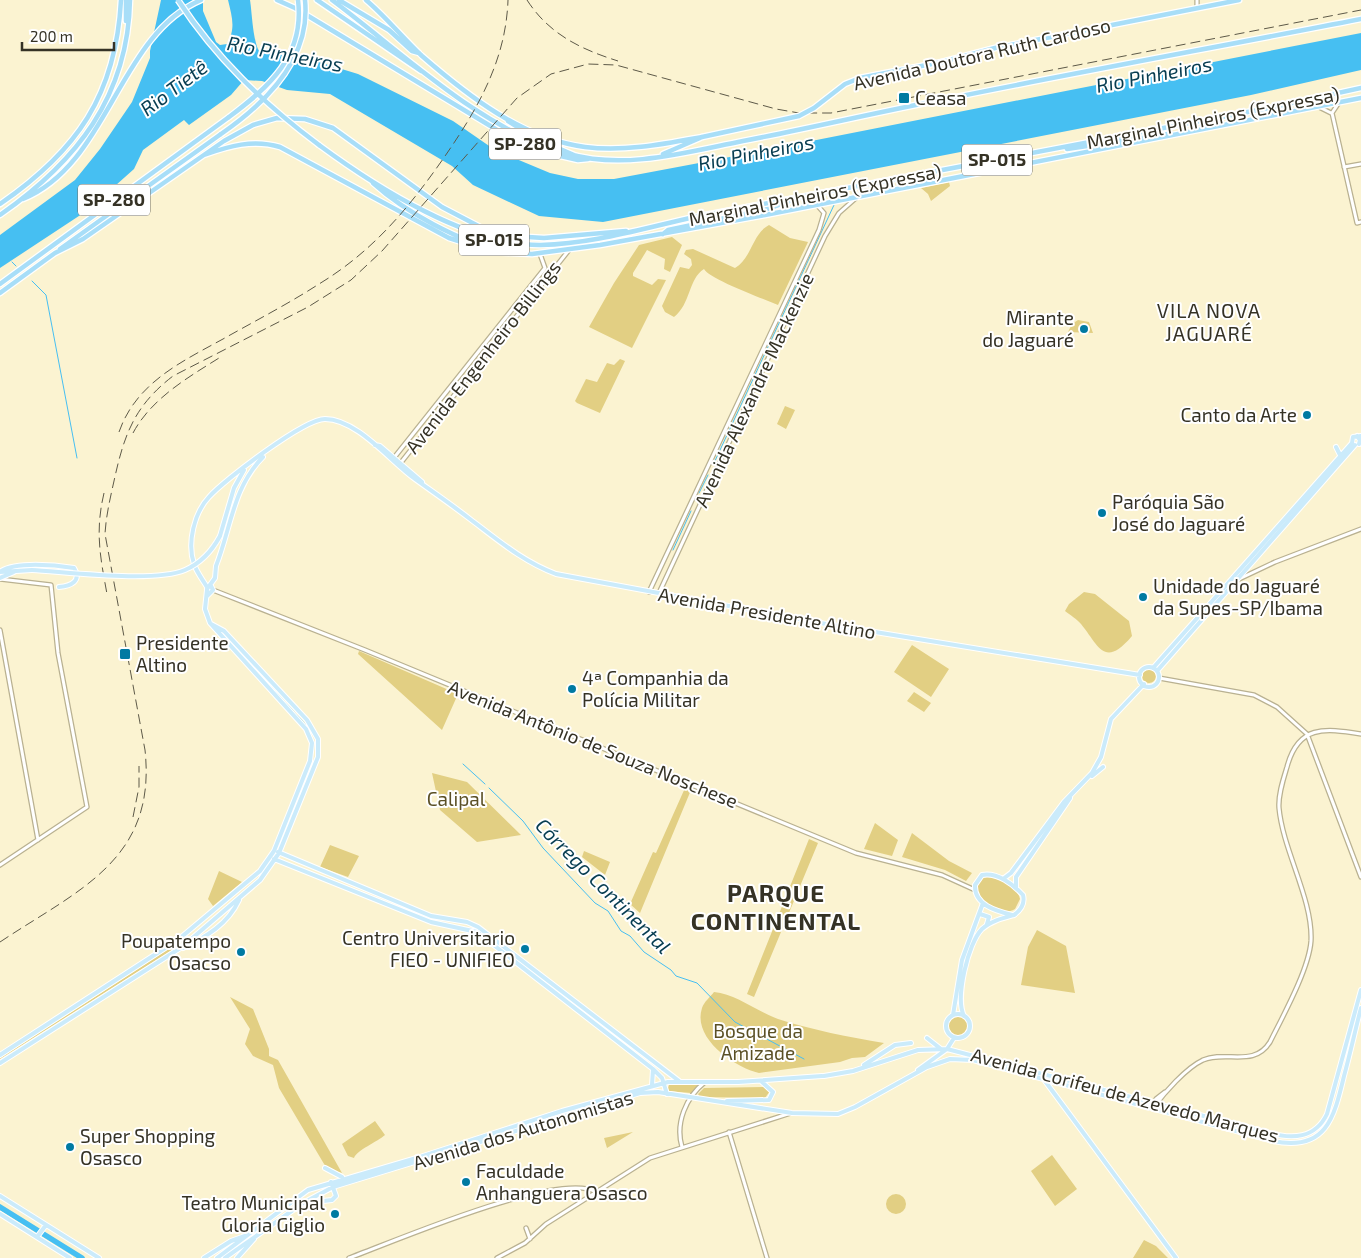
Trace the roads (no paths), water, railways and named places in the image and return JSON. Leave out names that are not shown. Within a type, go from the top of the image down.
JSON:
[{"type":"highway","points":[[0,204],[47,169],[78,134],[90,115],[103,89],[112,59],[119,31],[121,0]]},
{"type":"highway","points":[[23,199],[73,152],[101,112],[121,60],[126,33],[128,0]]},
{"type":"highway","name":"Marginal Pinheiros (Expressa)","points":[[178,0],[204,38],[230,69],[278,114],[319,145],[369,178],[458,227],[496,240],[527,244],[556,244],[604,238],[632,230],[1274,107],[1361,88]]},
{"type":"highway","points":[[0,215],[43,187],[68,165],[95,131],[144,51],[160,29],[175,15],[201,0]]},
{"type":"highway","name":"SP-280","points":[[277,0],[295,8],[507,136],[539,150],[578,160],[589,158]]},
{"type":"highway","name":"SP-280","points":[[0,284],[229,117],[271,83],[285,63],[293,46],[296,33],[298,0]]},
{"type":"highway","points":[[0,294],[257,107],[290,66],[303,35],[305,0]]},
{"type":"highway","points":[[317,0],[414,68],[427,73]]},
{"type":"highway","points":[[332,0],[427,73],[490,118],[535,142],[575,156],[630,160],[659,156],[1361,19]]},
{"type":"highway","points":[[339,0],[389,30],[412,51],[420,54]]},
{"type":"highway","name":"Avenida Doutora Ruth Cardoso","points":[[366,0],[420,54],[464,91],[506,118],[541,135],[585,147],[632,148],[701,137],[798,116],[814,108],[845,84],[860,78],[942,62],[995,48],[1239,0]]},
{"type":"highway","points":[[204,155],[244,143],[260,143],[280,147],[449,238],[480,250],[510,254],[540,254],[662,234],[1361,98]]},
{"type":"highway","points":[[55,253],[83,239],[242,130],[263,121],[277,118],[305,119],[333,128],[442,207],[486,230],[512,236],[544,238],[632,230]]},
{"type":"highway","points":[[506,118],[524,131],[569,151],[575,156]]},
{"type":"highway","points":[[1046,150],[1089,146],[1156,135],[1177,134]]},
{"type":"highway","points":[[659,156],[701,137]]},
{"type":"highway","points":[[369,178],[384,192],[445,230],[469,242],[510,254]]},
{"type":"highway","points":[[662,234],[668,230],[768,209],[796,199]]},
{"type":"main road","name":"Avenida Presidente Altino","points":[[210,589],[197,570],[193,558],[195,520],[204,502],[218,488],[299,428],[311,422],[325,419],[334,420],[350,427],[375,444],[511,552],[535,566],[571,578],[649,593],[1140,675]]},
{"type":"main road","points":[[1155,669],[1357,444],[1360,440],[1359,436],[1353,437],[1357,444]]},
{"type":"main road","points":[[1155,669],[1340,454],[1357,444]]},
{"type":"main road","points":[[1336,447],[1340,454]]},
{"type":"main road","name":"Avenida Presidente Altino","points":[[210,589],[241,486],[248,473],[269,450]]},
{"type":"main road","name":"Avenida Presidente Altino","points":[[20,571],[145,576],[167,575],[182,571],[199,562],[220,536],[234,488],[246,468]]},
{"type":"main road","points":[[218,488],[226,486],[234,488]]},
{"type":"main road","points":[[0,572],[7,568],[24,566],[74,568],[77,574],[75,582],[71,585],[59,587]]},
{"type":"main road","points":[[0,572],[20,571]]},
{"type":"main road","points":[[0,578],[20,571]]},
{"type":"main road","points":[[195,940],[260,880],[276,860],[319,753],[318,739],[311,726],[211,624],[205,609],[210,589]]},
{"type":"main road","points":[[0,1055],[179,939],[254,876],[274,851],[311,758],[310,735],[217,628]]},
{"type":"main road","points":[[1144,684],[1140,675],[1145,668],[1155,669]]},
{"type":"main road","points":[[1144,684],[1153,686],[1159,678],[1155,669]]},
{"type":"main road","points":[[1086,781],[1101,757],[1111,719],[1144,684]]},
{"type":"main road","points":[[312,751],[316,755],[319,753]]},
{"type":"main road","points":[[311,758],[316,758],[316,764]]},
{"type":"main road","points":[[1002,879],[1011,873],[1072,796],[1103,767]]},
{"type":"main road","points":[[1016,888],[1014,883],[1016,877],[1056,815]]},
{"type":"main road","points":[[274,851],[423,913],[440,919],[464,922],[482,929],[679,1081]]},
{"type":"main road","points":[[270,857],[436,924],[467,929],[481,935],[653,1068],[664,1083],[667,1094]]},
{"type":"main road","points":[[321,877],[325,871]]},
{"type":"main road","points":[[986,926],[1012,916],[1017,913],[1024,902],[1023,895],[1002,879],[990,875],[982,875],[977,881],[975,890],[983,904],[1012,916]]},
{"type":"main road","points":[[0,1063],[224,922],[231,915],[239,899]]},
{"type":"main road","points":[[980,914],[989,917],[986,926],[975,939],[962,989],[961,1005],[964,1016],[970,1024],[968,1033],[962,1038],[954,1038],[946,1031],[947,1020],[953,1015],[962,960],[983,904]]},
{"type":"main road","points":[[220,906],[227,910]]},
{"type":"main road","points":[[224,922],[227,910]]},
{"type":"main road","points":[[409,913],[414,911],[423,913]]},
{"type":"main road","points":[[464,922],[467,929]]},
{"type":"main road","points":[[195,940],[194,932],[200,923]]},
{"type":"main road","points":[[467,929],[471,924]]},
{"type":"main road","name":"Avenida Corifeu de Azevedo Marques","points":[[934,1048],[947,1049],[1286,1138],[1296,1138],[1310,1133],[1319,1126],[1328,1114],[1361,990]]},
{"type":"main road","name":"Avenida Corifeu de Azevedo Marques","points":[[950,1059],[974,1060],[1045,1081],[1283,1142],[1296,1143],[1313,1138],[1324,1130],[1334,1115],[1361,1008]]},
{"type":"main road","points":[[953,1015],[964,1016]]},
{"type":"main road","points":[[927,1038],[941,1049]]},
{"type":"main road","points":[[917,1072],[947,1049],[954,1038]]},
{"type":"main road","points":[[859,1068],[895,1045],[911,1043]]},
{"type":"main road","name":"Avenida dos Autonomistas","points":[[225,1258],[247,1236],[308,1190],[652,1085],[679,1081],[760,1081],[823,1076],[859,1068],[918,1050],[934,1048]]},
{"type":"main road","points":[[636,1055],[640,1050]]},
{"type":"main road","name":"Avenida dos Autonomistas","points":[[243,1242],[257,1236],[303,1203],[333,1187],[638,1094],[667,1094],[692,1097],[792,1113],[815,1115],[841,1113],[917,1072],[950,1059]]},
{"type":"main road","points":[[652,1085],[653,1068]]},
{"type":"main road","points":[[721,1101],[769,1100],[772,1089],[760,1081]]},
{"type":"main road","points":[[1045,1081],[1176,1258]]},
{"type":"main road","points":[[325,1168],[344,1178]]},
{"type":"main road","points":[[303,1203],[332,1200],[336,1196],[331,1182]]},
{"type":"main road","points":[[0,1196],[45,1226],[99,1258]]},
{"type":"main road","points":[[0,1214],[38,1236],[70,1258]]},
{"type":"main road","points":[[38,1236],[45,1226]]},
{"type":"main road","points":[[204,1258],[231,1242],[247,1236]]},
{"type":"main road","points":[[237,1258],[257,1236]]},
{"type":"main road","points":[[217,1258],[243,1242]]},
{"type":"street","points":[[1197,0],[1197,8]]},
{"type":"street","points":[[1340,102],[1335,106],[1332,113],[1344,168],[1359,222]]},
{"type":"street","points":[[1317,107],[1327,109],[1332,113]]},
{"type":"street","points":[[1344,168],[1361,164]]},
{"type":"street","name":"Avenida Alexandre Mackenzie","points":[[658,594],[820,249],[839,213],[861,195]]},
{"type":"street","name":"Avenida Alexandre Mackenzie","points":[[649,593],[812,246],[824,215],[822,208],[814,204]]},
{"type":"street","points":[[812,246],[820,249]]},
{"type":"street","name":"Avenida Engenheiro Billings","points":[[400,464],[547,275],[569,250]]},
{"type":"street","name":"Avenida Engenheiro Billings","points":[[393,459],[542,271],[545,264],[540,254]]},
{"type":"street","points":[[542,271],[547,275]]},
{"type":"street","points":[[487,342],[492,346]]},
{"type":"street","points":[[426,418],[431,423]]},
{"type":"street","points":[[1236,581],[1275,562],[1361,529]]},
{"type":"street","points":[[669,552],[676,555]]},
{"type":"street","points":[[0,578],[51,585],[58,653],[87,808],[0,865]]},
{"type":"street","points":[[656,581],[663,584]]},
{"type":"street","name":"Avenida Antônio de Souza Noschese","points":[[210,589],[365,650],[856,853],[942,875],[975,890]]},
{"type":"street","points":[[0,630],[38,840]]},
{"type":"street","points":[[1159,678],[1254,695],[1277,707],[1307,734],[1361,878]]},
{"type":"street","points":[[1152,1108],[1166,1091],[1204,1060],[1250,1057],[1264,1050],[1306,964],[1311,940],[1310,921],[1279,805],[1289,758],[1307,734],[1324,731],[1361,734]]},
{"type":"street","points":[[682,1147],[679,1135],[680,1120],[692,1097],[706,1082]]},
{"type":"street","points":[[772,1110],[774,1118]]},
{"type":"street","points":[[497,1258],[530,1239],[546,1224],[650,1158],[792,1113]]},
{"type":"street","points":[[729,1132],[767,1258]]},
{"type":"street","points":[[349,1258],[536,1192],[576,1188],[596,1192]]},
{"type":"street","points":[[526,1228],[530,1239]]},
{"type":"street","points":[[503,1255],[510,1258]]},
{"type":"water","points":[[161,0],[203,0],[203,11],[216,42],[220,45],[227,44],[232,33],[231,12],[228,0],[250,0],[256,44],[261,53],[286,52],[358,74],[453,121],[495,150],[550,173],[578,179],[614,179],[1361,33],[1361,70],[1251,95],[603,222],[539,216],[473,185],[452,166],[330,94],[287,90],[262,81],[244,80],[231,95],[189,125],[184,120],[143,150],[134,169],[88,210],[0,268],[0,235],[75,180],[100,149],[132,102],[150,58]]},
{"type":"waterway","points":[[714,463],[834,205]]},
{"type":"waterway","name":"Córrego Continental","points":[[12,262],[16,266]]},
{"type":"waterway","name":"Córrego Continental","points":[[32,281],[46,295],[77,458]]},
{"type":"waterway","points":[[699,493],[708,475]]},
{"type":"waterway","points":[[673,550],[691,511]]},
{"type":"waterway","name":"Córrego Continental","points":[[221,632],[306,725]]},
{"type":"waterway","name":"Córrego Continental","points":[[463,764],[485,784]]},
{"type":"waterway","name":"Córrego Continental","points":[[489,788],[523,821],[543,848],[595,903],[608,911],[621,931],[630,936],[644,952],[671,970],[676,976],[697,983],[735,1022],[804,1059]]},
{"type":"waterway","points":[[0,1207],[82,1258]]},
{"type":"railway","points":[[119,432],[137,400],[148,387],[162,376],[191,356],[283,305],[338,271],[356,258],[388,228],[443,159],[478,103],[488,84],[502,44],[508,0]]},
{"type":"railway","points":[[527,0],[545,22],[566,39],[618,61]]},
{"type":"railway","points":[[0,942],[57,906],[106,868],[125,845],[138,819],[145,788],[145,750],[105,534],[106,521],[122,449],[140,410],[160,387],[173,376],[308,307],[351,280],[382,251],[517,98],[551,74],[588,64],[616,65],[776,109],[799,113],[831,113],[1361,10]]},
{"type":"railway","points":[[133,433],[150,410],[171,390],[219,358]]},
{"type":"railway","points":[[104,493],[99,532],[102,568],[107,594]]},
{"type":"railway","points":[[133,817],[139,787],[139,766]]},
{"type":"place","name":"Ceasa","points":[[904,98]]},
{"type":"place","name":"Mirante do Jaguaré","points":[[1084,329]]},
{"type":"place","name":"Canto da Arte","points":[[1307,415]]},
{"type":"place","name":"Paróquia São José do Jaguaré","points":[[1102,513]]},
{"type":"place","name":"Unidade do Jaguaré da Supes-SP/Ibama","points":[[1143,597]]},
{"type":"place","name":"Presidente Altino","points":[[125,654]]},
{"type":"place","name":"4ª Companhia da Polícia Militar","points":[[572,689]]},
{"type":"place","name":"Centro Universitario FIEO - UNIFIEO","points":[[525,949]]},
{"type":"place","name":"Poupatempo Osacso","points":[[241,952]]},
{"type":"place","name":"Super Shopping Osasco","points":[[70,1147]]},
{"type":"place","name":"Faculdade Anhanguera Osasco","points":[[466,1182]]},
{"type":"place","name":"Teatro Municipal Gloria Giglio","points":[[335,1214]]},
{"type":"district","name":"VILA NOVA JAGUARÉ","points":[[1209,322]]},
{"type":"district","name":"PARQUE CONTINENTAL","points":[[776,908]]},
{"type":"water label","name":"Rio Pinheiros","points":[[285,54]]},
{"type":"water label","name":"Rio Pinheiros","points":[[1154,75]]},
{"type":"water label","name":"Rio Tietê","points":[[174,88]]},
{"type":"water label","name":"Rio Pinheiros","points":[[756,153]]},
{"type":"park label","name":"Calipal","points":[[456,799]]},
{"type":"park label","name":"Bosque da Amizade","points":[[758,1042]]}]
